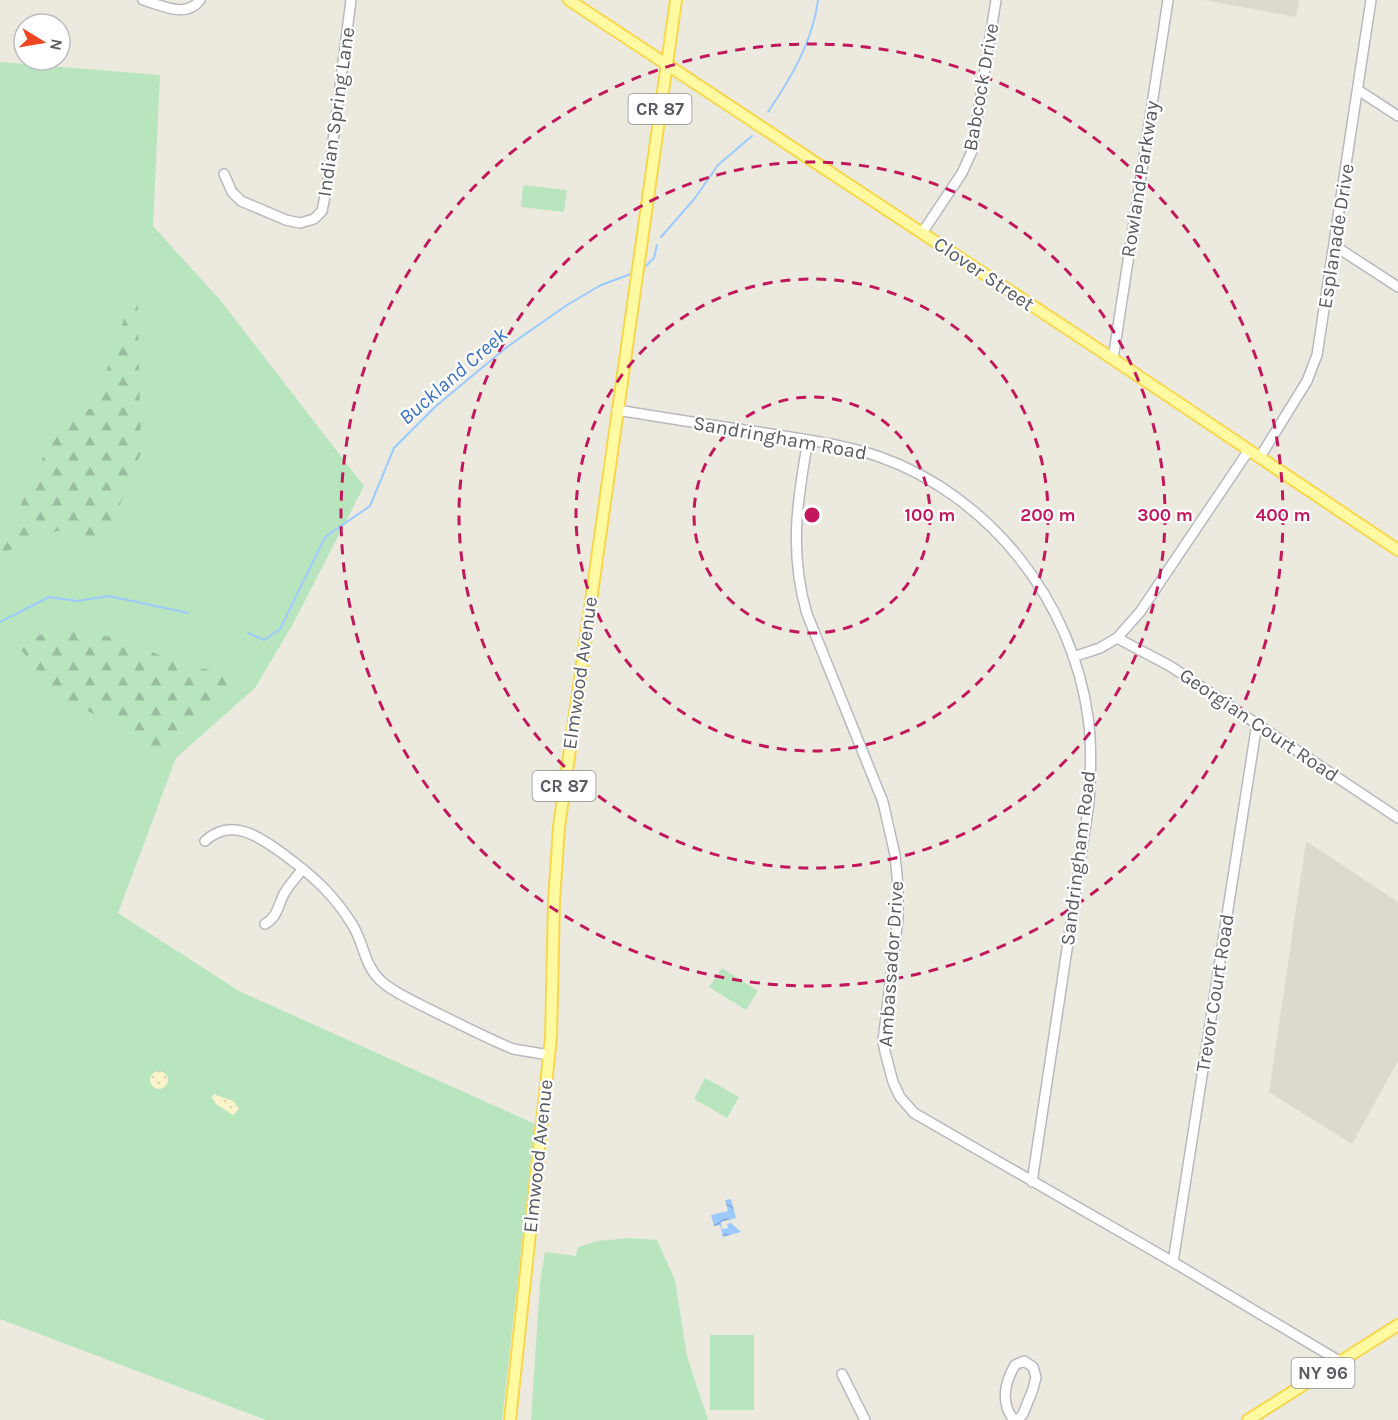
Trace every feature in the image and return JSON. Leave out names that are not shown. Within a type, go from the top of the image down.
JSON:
[{"type":"main road","name":"Clover Street","points":[[569,0],[1113,358],[1398,550]]},
{"type":"main road","name":"Elmwood Avenue","points":[[510,1420],[552,1020],[555,867],[559,827],[675,0]]},
{"type":"main road","name":"NY 96","points":[[1248,1420],[1398,1325]]},
{"type":"street","points":[[143,0],[181,10],[192,8],[200,0]]},
{"type":"street","name":"Indian Spring Lane","points":[[224,174],[232,192],[241,201],[285,220],[300,223],[308,222],[319,216],[322,211],[351,0]]},
{"type":"street","name":"Babcock Drive","points":[[922,233],[962,173],[972,151],[996,0]]},
{"type":"street","name":"Rowland Parkway","points":[[1113,358],[1168,0]]},
{"type":"street","name":"Esplanade Drive","points":[[1260,457],[1307,381],[1317,355],[1371,0]]},
{"type":"street","points":[[1358,90],[1398,116]]},
{"type":"street","points":[[1335,246],[1398,286]]},
{"type":"street","name":"Sandringham Road","points":[[617,410],[808,440],[878,456],[895,463],[933,482],[970,508],[1002,539],[1033,577],[1061,624],[1084,695],[1090,737],[1089,802],[1032,1182]]},
{"type":"street","name":"Ambassador Drive","points":[[808,440],[796,512],[799,583],[807,614],[883,802],[897,869],[898,918],[883,1030],[889,1070],[900,1097],[914,1113],[1341,1362]]},
{"type":"street","points":[[1073,657],[1100,648],[1117,638],[1140,612],[1249,450]]},
{"type":"street","name":"Georgian Court Road","points":[[1117,638],[1170,666],[1398,818]]},
{"type":"street","name":"Trevor Court Road","points":[[1173,1262],[1257,723]]},
{"type":"street","points":[[205,841],[223,831],[247,832],[261,838],[324,887],[343,909],[354,927],[372,972],[382,982],[405,996],[513,1049],[549,1055]]},
{"type":"street","points":[[265,924],[277,913],[284,893],[303,869]]},
{"type":"street","points":[[1024,1361],[1033,1367],[1036,1377],[1029,1402],[1016,1420],[1011,1418],[1006,1403],[1005,1388],[1015,1365],[1024,1361]]},
{"type":"street","points":[[842,1374],[865,1420]]},
{"type":"shaded area","points":[[1204,0],[1299,0],[1296,17]]},
{"type":"shaded area","points":[[1306,841],[1398,902],[1398,1061],[1352,1144],[1269,1092]]},
{"type":"green space","points":[[0,62],[12,63],[12,72],[72,72],[72,68],[160,75],[153,226],[221,301],[364,486],[293,624],[255,688],[176,758],[118,913],[239,991],[535,1124],[502,1420],[266,1420],[0,1319]]},
{"type":"green space","points":[[523,185],[567,190],[564,212],[521,207]]},
{"type":"green space","points":[[137,280],[141,453],[104,543],[57,531],[0,554],[0,549],[63,415],[94,408]]},
{"type":"green space","points":[[62,627],[125,640],[177,663],[245,678],[203,719],[153,758],[118,727],[54,693],[19,647],[32,638]]},
{"type":"green space","points":[[722,968],[758,991],[746,1010],[709,987]]},
{"type":"green space","points":[[705,1078],[739,1097],[727,1118],[694,1099]]},
{"type":"green space","points":[[629,1238],[657,1240],[675,1280],[687,1356],[708,1420],[531,1420],[540,1283],[545,1252],[576,1256],[578,1247],[598,1241]]},
{"type":"green space","points":[[710,1335],[754,1335],[754,1410],[710,1410]]},
{"type":"sand","points":[[159,1071],[165,1074],[168,1080],[165,1086],[159,1089],[153,1086],[150,1080],[153,1074]]},
{"type":"sand","points":[[213,1094],[233,1101],[239,1109],[233,1115],[216,1104],[212,1098]]},
{"type":"water","points":[[731,1199],[736,1218],[721,1222],[722,1229],[728,1228],[727,1224],[731,1223],[741,1232],[723,1237],[720,1225],[714,1226],[711,1215],[728,1211],[725,1200]]},
{"type":"waterway","name":"Buckland Creek","points":[[768,112],[800,59],[811,30],[818,0]]},
{"type":"waterway","name":"Buckland Creek","points":[[661,237],[695,198],[718,165],[752,136]]},
{"type":"waterway","name":"Buckland Creek","points":[[646,266],[654,258],[657,245]]},
{"type":"waterway","name":"Buckland Creek","points":[[248,633],[264,640],[280,629],[325,537],[370,506],[394,448],[436,406],[507,347],[567,305],[601,285],[631,274]]},
{"type":"waterway","name":"Buckland Creek","points":[[0,622],[49,597],[77,601],[109,596],[188,613]]}]
